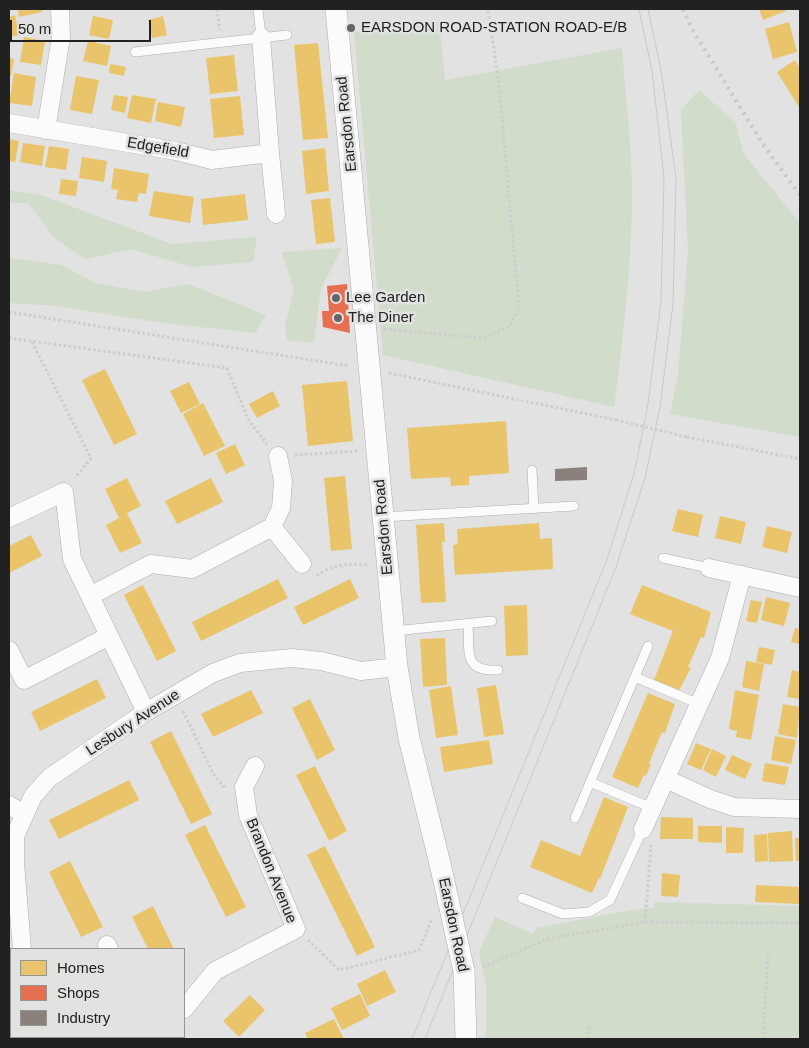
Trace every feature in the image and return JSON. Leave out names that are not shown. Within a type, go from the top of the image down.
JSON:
[{"type":"street","points":[[46,130],[61,37],[60,9]]},
{"type":"street","name":"Earsdon Road","points":[[336,9],[397,666],[408,738],[441,868],[470,970],[466,1039]]},
{"type":"street","points":[[261,37],[276,214]]},
{"type":"street","name":"Edgefield","points":[[9,123],[176,150],[212,160],[270,153]]},
{"type":"street","points":[[90,596],[150,564],[192,569],[272,527],[281,508],[283,481],[278,456]]},
{"type":"street","points":[[9,518],[64,492],[72,559],[146,712]]},
{"type":"street","points":[[272,527],[302,564]]},
{"type":"street","points":[[708,568],[800,588]]},
{"type":"street","points":[[643,829],[720,658],[742,575]]},
{"type":"street","points":[[9,650],[24,680],[109,636]]},
{"type":"street","name":"Lesbury Avenue","points":[[22,948],[14,863],[15,836],[34,796],[49,778],[146,712],[213,673],[240,663],[292,658],[320,661],[362,670],[397,666]]},
{"type":"street","name":"Brandon Avenue","points":[[185,1008],[215,970],[296,929],[248,815],[244,787],[255,766]]},
{"type":"street","points":[[666,779],[710,799],[734,807],[800,809]]},
{"type":"street","points":[[9,805],[24,814]]},
{"type":"lane","points":[[258,9],[261,37]]},
{"type":"lane","points":[[135,52],[287,34]]},
{"type":"lane","points":[[532,470],[534,508]]},
{"type":"lane","points":[[383,517],[574,506]]},
{"type":"lane","points":[[663,558],[708,568]]},
{"type":"lane","points":[[394,631],[492,621]]},
{"type":"lane","points":[[468,624],[471,662],[476,668],[483,671],[498,670]]},
{"type":"lane","points":[[575,818],[648,646]]},
{"type":"lane","points":[[635,677],[699,704]]},
{"type":"lane","points":[[590,782],[652,808]]},
{"type":"lane","points":[[522,898],[563,914],[589,912],[610,900],[643,829]]},
{"type":"path","points":[[217,9],[221,42]]},
{"type":"path","points":[[366,327],[482,338],[509,327],[519,308],[499,84],[488,9]]},
{"type":"path","points":[[9,312],[370,369],[616,420],[687,437],[800,459]]},
{"type":"path","points":[[9,338],[227,368],[249,421],[278,456],[377,450]]},
{"type":"path","points":[[32,341],[91,458],[64,492]]},
{"type":"path","points":[[302,564],[317,576],[325,569],[349,563],[388,566]]},
{"type":"path","points":[[175,695],[214,775],[248,815]]},
{"type":"path","points":[[643,829],[652,833],[645,922]]},
{"type":"path","points":[[470,970],[547,939],[645,922],[800,923]]},
{"type":"path","points":[[296,929],[339,970],[419,950]]},
{"type":"path","points":[[763,1039],[768,954]]},
{"type":"path","points":[[589,1024],[589,1039]]},
{"type":"green space","points":[[439,22],[445,80],[622,48],[630,149],[632,209],[626,308],[614,407],[383,355],[354,32]]},
{"type":"green space","points":[[699,90],[736,123],[743,153],[800,223],[800,437],[670,414],[678,375],[688,251],[681,110]]},
{"type":"green space","points":[[9,190],[41,195],[172,244],[257,237],[253,262],[191,267],[132,249],[85,259],[55,239],[28,203],[9,203]]},
{"type":"green space","points":[[342,248],[321,289],[314,342],[287,341],[285,325],[294,291],[282,252]]},
{"type":"green space","points":[[9,258],[62,265],[95,283],[145,292],[188,284],[266,315],[255,333],[163,323],[57,306],[9,303]]},
{"type":"green space","points":[[655,902],[800,906],[800,1039],[486,1039],[486,985],[479,952],[495,917],[533,934],[536,928],[632,910],[654,908]]},
{"type":"building: Homes","points":[[18,9],[42,9],[42,12],[19,17]]},
{"type":"building: Homes","points":[[759,9],[785,9],[786,11],[763,20]]},
{"type":"building: Homes","points":[[15,15],[19,35],[9,37],[9,17]]},
{"type":"building: Homes","points":[[93,16],[113,20],[109,39],[89,35]]},
{"type":"building: Homes","points":[[163,16],[167,35],[152,38],[148,20]]},
{"type":"building: Homes","points":[[789,22],[797,52],[773,59],[765,29]]},
{"type":"building: Homes","points":[[24,37],[45,41],[41,65],[20,62]]},
{"type":"building: Homes","points":[[88,41],[111,46],[107,66],[83,61]]},
{"type":"building: Homes","points":[[318,43],[328,138],[303,140],[294,45]]},
{"type":"building: Homes","points":[[234,55],[238,91],[210,94],[206,58]]},
{"type":"building: Homes","points":[[9,58],[14,59],[11,76],[9,76]]},
{"type":"building: Homes","points":[[795,60],[800,69],[799,107],[777,72]]},
{"type":"building: Homes","points":[[110,64],[126,67],[124,76],[109,73]]},
{"type":"building: Homes","points":[[14,73],[36,77],[32,106],[9,103]]},
{"type":"building: Homes","points":[[76,76],[99,80],[92,114],[70,110]]},
{"type":"building: Homes","points":[[114,95],[128,97],[125,113],[111,110]]},
{"type":"building: Homes","points":[[132,95],[156,99],[151,123],[127,118]]},
{"type":"building: Homes","points":[[240,96],[244,135],[214,138],[210,99]]},
{"type":"building: Homes","points":[[158,102],[185,107],[181,127],[155,121]]},
{"type":"building: Homes","points":[[9,139],[19,141],[15,162],[9,161]]},
{"type":"building: Homes","points":[[23,143],[45,146],[42,166],[20,162]]},
{"type":"building: Homes","points":[[49,146],[69,149],[66,170],[45,167]]},
{"type":"building: Homes","points":[[325,148],[329,191],[306,194],[302,151]]},
{"type":"building: Homes","points":[[82,157],[107,161],[104,182],[79,178]]},
{"type":"building: Homes","points":[[114,168],[149,174],[146,194],[139,193],[137,202],[116,199],[118,190],[111,189]]},
{"type":"building: Homes","points":[[61,179],[78,181],[76,196],[59,194]]},
{"type":"building: Homes","points":[[154,191],[194,197],[190,223],[149,216]]},
{"type":"building: Homes","points":[[245,194],[248,220],[203,225],[201,199]]},
{"type":"building: Homes","points":[[330,198],[335,242],[316,244],[311,200]]},
{"type":"building: Homes","points":[[105,369],[137,434],[114,445],[82,380]]},
{"type":"building: Homes","points":[[347,381],[353,441],[308,446],[302,385]]},
{"type":"building: Homes","points":[[189,382],[200,404],[181,413],[170,391]]},
{"type":"building: Homes","points":[[273,391],[280,406],[257,418],[249,404]]},
{"type":"building: Homes","points":[[203,403],[225,446],[204,456],[183,414]]},
{"type":"building: Homes","points":[[506,421],[509,473],[469,476],[469,485],[451,486],[450,477],[411,479],[407,428]]},
{"type":"building: Homes","points":[[235,444],[245,465],[226,474],[216,453]]},
{"type":"building: Homes","points":[[345,476],[352,549],[331,551],[324,478]]},
{"type":"building: Homes","points":[[127,478],[141,506],[127,513],[142,543],[120,553],[106,525],[119,518],[105,489]]},
{"type":"building: Homes","points":[[211,478],[223,502],[177,524],[165,501]]},
{"type":"building: Homes","points":[[678,509],[703,515],[698,537],[672,531]]},
{"type":"building: Homes","points":[[720,516],[746,522],[741,544],[715,538]]},
{"type":"building: Homes","points":[[444,523],[445,542],[442,542],[446,602],[421,603],[416,525]]},
{"type":"building: Homes","points":[[539,523],[540,539],[552,538],[553,569],[455,575],[453,545],[458,544],[457,529]]},
{"type":"building: Homes","points":[[767,526],[792,532],[787,553],[762,547]]},
{"type":"building: Homes","points":[[31,535],[42,556],[9,573],[9,546]]},
{"type":"building: Homes","points":[[278,579],[288,598],[201,641],[192,622]]},
{"type":"building: Homes","points":[[350,579],[359,598],[303,625],[294,607]]},
{"type":"building: Homes","points":[[143,585],[176,651],[157,661],[124,595]]},
{"type":"building: Homes","points":[[642,585],[711,612],[704,638],[701,637],[688,667],[691,668],[679,690],[654,680],[673,631],[630,614]]},
{"type":"building: Homes","points":[[766,597],[790,603],[784,626],[761,620]]},
{"type":"building: Homes","points":[[751,600],[762,602],[757,623],[746,621]]},
{"type":"building: Homes","points":[[527,605],[528,655],[506,656],[504,606]]},
{"type":"building: Homes","points":[[795,628],[800,629],[800,644],[791,642]]},
{"type":"building: Homes","points":[[445,638],[447,685],[423,687],[420,639]]},
{"type":"building: Homes","points":[[759,647],[775,650],[772,665],[756,662]]},
{"type":"building: Homes","points":[[746,661],[764,664],[759,691],[742,687]]},
{"type":"building: Homes","points":[[792,670],[800,672],[800,699],[787,697]]},
{"type":"building: Homes","points":[[97,679],[106,698],[40,731],[31,712]]},
{"type":"building: Homes","points":[[496,685],[504,734],[484,737],[477,688]]},
{"type":"building: Homes","points":[[451,686],[458,735],[436,738],[429,690]]},
{"type":"building: Homes","points":[[251,690],[263,713],[213,737],[201,714]]},
{"type":"building: Homes","points":[[735,690],[759,695],[751,740],[736,737],[737,731],[729,729]]},
{"type":"building: Homes","points":[[648,693],[675,704],[665,733],[662,732],[649,763],[651,764],[646,776],[644,775],[638,788],[612,777]]},
{"type":"building: Homes","points":[[310,699],[335,750],[317,760],[292,708]]},
{"type":"building: Homes","points":[[783,704],[800,707],[797,738],[778,734]]},
{"type":"building: Homes","points":[[171,731],[212,814],[191,824],[150,742]]},
{"type":"building: Homes","points":[[775,736],[796,740],[791,764],[771,760]]},
{"type":"building: Homes","points":[[489,740],[493,764],[444,772],[440,747]]},
{"type":"building: Homes","points":[[696,743],[711,749],[701,770],[687,764]]},
{"type":"building: Homes","points":[[712,749],[726,756],[716,777],[703,770]]},
{"type":"building: Homes","points":[[732,755],[752,764],[745,779],[725,770]]},
{"type":"building: Homes","points":[[765,763],[789,767],[785,785],[762,781]]},
{"type":"building: Homes","points":[[315,766],[347,831],[329,841],[296,775]]},
{"type":"building: Homes","points":[[129,780],[139,800],[59,839],[49,820]]},
{"type":"building: Homes","points":[[604,797],[628,807],[600,879],[592,893],[530,867],[541,840],[580,856]]},
{"type":"building: Homes","points":[[661,817],[693,818],[693,839],[660,839]]},
{"type":"building: Homes","points":[[205,825],[246,907],[226,917],[185,835]]},
{"type":"building: Homes","points":[[698,826],[722,826],[722,843],[698,842]]},
{"type":"building: Homes","points":[[726,827],[744,828],[743,853],[726,853]]},
{"type":"building: Homes","points":[[792,831],[793,861],[769,862],[768,833]]},
{"type":"building: Homes","points":[[767,834],[768,861],[755,862],[754,835]]},
{"type":"building: Homes","points":[[795,838],[800,838],[800,861],[796,861]]},
{"type":"building: Homes","points":[[325,846],[375,947],[357,956],[307,855]]},
{"type":"building: Homes","points":[[70,861],[103,927],[81,937],[49,872]]},
{"type":"building: Homes","points":[[662,873],[680,875],[678,897],[661,896]]},
{"type":"building: Homes","points":[[756,885],[800,887],[800,904],[755,902]]},
{"type":"building: Homes","points":[[153,906],[174,948],[148,948],[132,917]]},
{"type":"building: Homes","points":[[385,970],[396,992],[367,1006],[357,984]]},
{"type":"building: Homes","points":[[360,994],[370,1016],[342,1030],[331,1008]]},
{"type":"building: Homes","points":[[250,995],[265,1010],[239,1037],[223,1021]]},
{"type":"building: Homes","points":[[334,1019],[344,1039],[308,1039],[305,1033]]},
{"type":"building: Shops","points":[[347,284],[350,333],[323,327],[322,311],[329,311],[327,286]]},
{"type":"building: Industry","points":[[587,467],[587,480],[555,481],[555,469]]},
{"type":"tram line","points":[[412,1039],[606,562],[634,474],[648,404],[661,302],[664,177],[652,71],[639,9]]},
{"type":"tram line","points":[[425,1039],[616,567],[645,478],[660,407],[673,304],[676,178],[661,70],[648,9]]},
{"type":"railway","points":[[683,9],[692,29],[762,143],[800,195]]},
{"type":"place","name":"EARSDON ROAD-STATION ROAD-E/B","points":[[351,28]]},
{"type":"place","name":"Lee Garden","points":[[336,298]]},
{"type":"place","name":"The Diner","points":[[338,318]]}]
